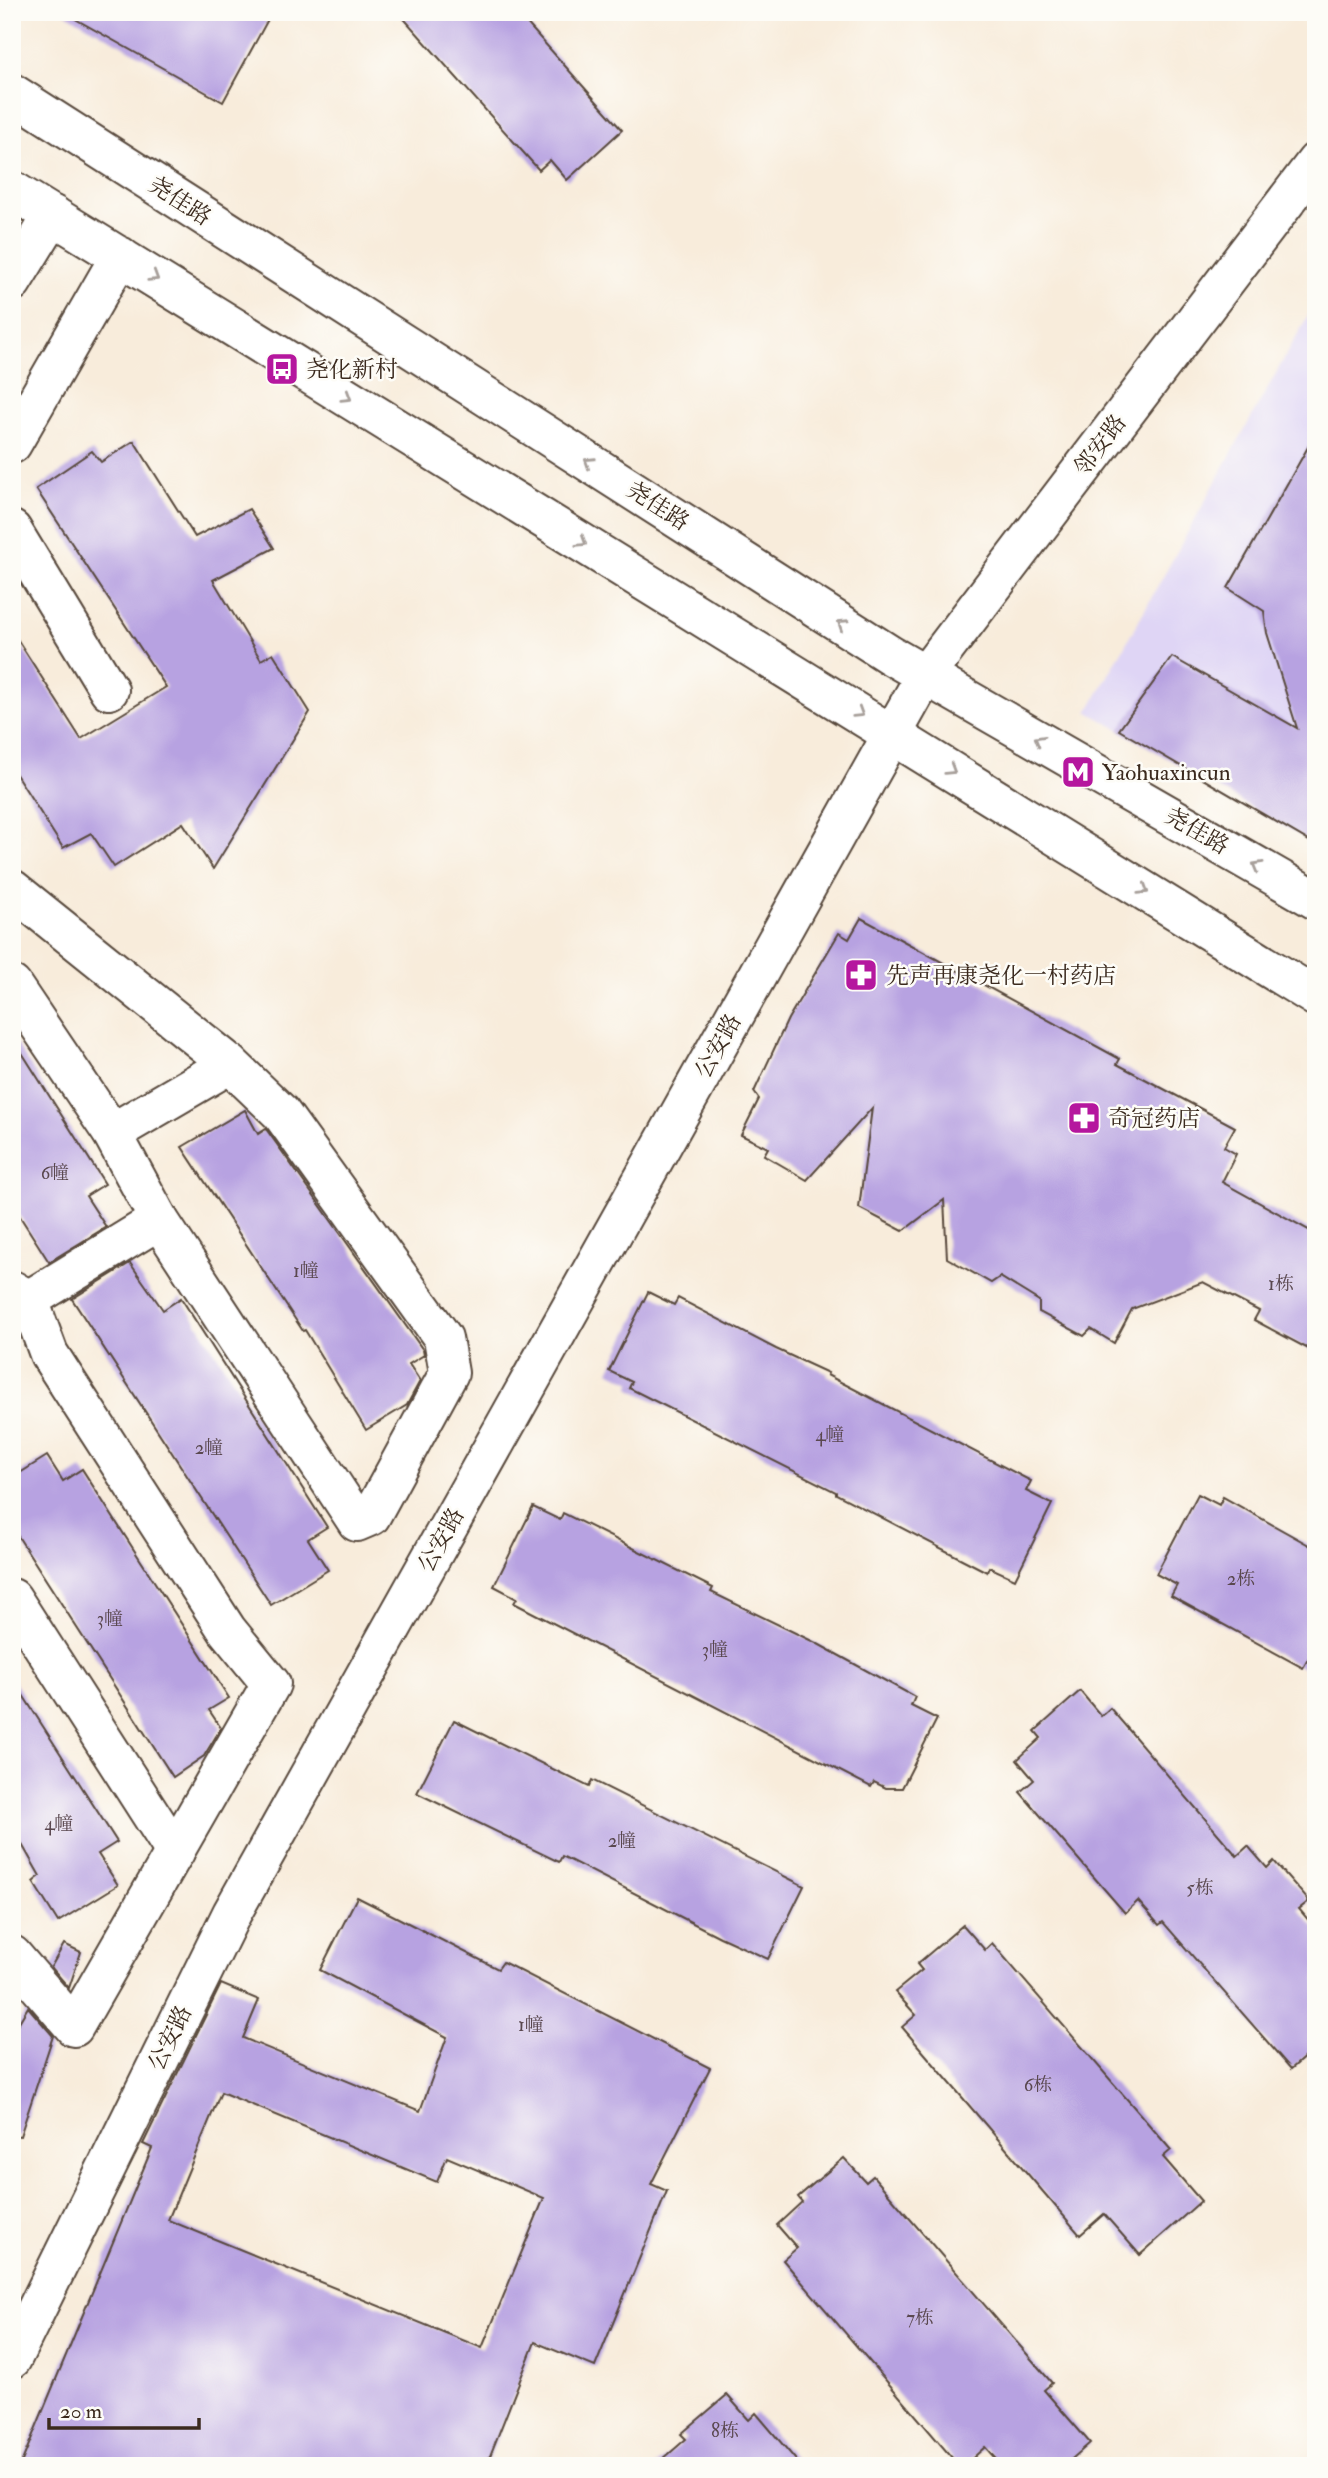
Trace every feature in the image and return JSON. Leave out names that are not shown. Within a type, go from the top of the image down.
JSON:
[{"type":"main road","name":"尧佳路","points":[[12,93],[890,655],[1316,900]]},
{"type":"main road","name":"邻安路","points":[[893,734],[926,674],[1316,162]]},
{"type":"main road","points":[[12,190],[1316,997]]},
{"type":"main road","points":[[12,282],[53,215]]},
{"type":"main road","points":[[12,444],[120,256]]},
{"type":"main road","points":[[12,530],[109,690]]},
{"type":"main road","name":"公安路","points":[[12,2359],[232,1913],[893,734]]},
{"type":"main road","points":[[12,889],[230,1064],[281,1113],[443,1338],[449,1373],[371,1516],[357,1522],[159,1220],[112,1133],[12,985]]},
{"type":"main road","points":[[112,1133],[230,1064]]},
{"type":"main road","points":[[12,1955],[74,2027],[271,1684],[227,1630],[49,1354],[18,1300],[159,1220]]},
{"type":"main road","points":[[12,1598],[175,1852]]},
{"type":"shaded area","points":[[1316,301],[1316,839],[1088,712]]},
{"type":"building","points":[[63,12],[272,12],[223,102]]},
{"type":"building","points":[[398,12],[517,12],[622,130],[567,180],[550,160],[539,170]]},
{"type":"building","points":[[1316,433],[1316,845],[1119,730],[1172,657],[1297,728],[1267,633],[1264,611],[1228,588]]},
{"type":"building","points":[[134,441],[195,537],[249,509],[274,548],[213,580],[261,660],[273,653],[310,712],[213,869],[183,823],[114,867],[91,833],[63,848],[12,768],[12,631],[81,739],[166,687],[36,489],[92,451],[101,462]]},
{"type":"building","points":[[861,918],[1120,1059],[1117,1064],[1235,1127],[1224,1147],[1236,1154],[1222,1182],[1316,1234],[1316,1353],[1254,1320],[1259,1311],[1203,1282],[1132,1309],[1114,1343],[1091,1329],[1084,1336],[1039,1312],[1039,1301],[1000,1277],[991,1283],[947,1258],[944,1200],[903,1231],[859,1208],[872,1108],[807,1180],[764,1155],[768,1148],[741,1135],[759,1099],[754,1092],[788,1019],[839,933],[849,939]]},
{"type":"building","points":[[12,1037],[105,1184],[86,1196],[106,1227],[49,1262],[12,1204]]},
{"type":"building","points":[[245,1110],[258,1134],[266,1129],[423,1350],[424,1355],[409,1364],[420,1381],[407,1405],[366,1430],[305,1330],[303,1331],[182,1147]]},
{"type":"building","points":[[130,1263],[163,1310],[181,1298],[327,1527],[308,1539],[328,1570],[271,1605],[72,1299]]},
{"type":"building","points":[[648,1292],[674,1305],[678,1298],[828,1373],[827,1375],[1031,1481],[1026,1491],[1052,1504],[1015,1579],[989,1567],[987,1572],[836,1492],[629,1388],[632,1382],[609,1371]]},
{"type":"building","points":[[47,1456],[63,1481],[82,1469],[229,1698],[209,1710],[221,1728],[204,1756],[173,1777],[12,1527],[12,1478]]},
{"type":"building","points":[[1198,1494],[1219,1505],[1223,1497],[1316,1549],[1316,1645],[1303,1668],[1171,1596],[1177,1585],[1156,1574]]},
{"type":"building","points":[[533,1507],[560,1520],[563,1513],[713,1588],[711,1592],[818,1644],[915,1697],[911,1706],[937,1719],[902,1788],[886,1788],[874,1782],[871,1787],[514,1603],[517,1598],[494,1586]]},
{"type":"building","points":[[12,1678],[117,1842],[98,1854],[118,1885],[58,1922],[33,1882],[40,1876],[12,1827]]},
{"type":"building","points":[[1080,1691],[1101,1716],[1110,1708],[1237,1856],[1248,1846],[1267,1868],[1274,1861],[1309,1901],[1299,1909],[1316,1929],[1316,2047],[1291,2069],[1163,1922],[1159,1925],[1138,1901],[1125,1913],[1020,1792],[1034,1780],[1017,1760],[1041,1738],[1035,1731]]},
{"type":"building","points":[[454,1720],[589,1787],[592,1780],[804,1886],[768,1959],[562,1856],[559,1862],[417,1793]]},
{"type":"building","points":[[357,1897],[498,1969],[503,1962],[710,2068],[651,2184],[667,2191],[595,2367],[535,2342],[486,2466],[20,2466],[152,2148],[143,2144],[221,1984],[259,2000],[243,2038],[420,2111],[447,2037],[320,1970]],"holes":[[[221,2092],[437,2182],[447,2157],[544,2198],[482,2348],[168,2220]]]},
{"type":"building","points":[[963,1925],[985,1950],[992,1943],[1171,2150],[1163,2157],[1201,2201],[1140,2255],[1104,2214],[1080,2235],[902,2027],[916,2015],[895,1992],[922,1970],[917,1964]]},
{"type":"building","points":[[64,1944],[81,1952],[69,1988],[51,1967]]},
{"type":"building","points":[[28,2007],[53,2036],[20,2136],[12,2135],[12,2034]]},
{"type":"building","points":[[844,2158],[866,2182],[873,2176],[1052,2383],[1044,2390],[1090,2443],[1064,2466],[1002,2466],[985,2447],[964,2466],[959,2466],[783,2260],[797,2248],[777,2225],[802,2202],[798,2197]]},
{"type":"building","points":[[727,2395],[749,2420],[756,2413],[801,2466],[655,2466],[686,2439],[681,2434]]},
{"type":"place","name":"尧化新村","points":[[282,369]]},
{"type":"place","name":"Yaohuaxincun","points":[[1078,772]]},
{"type":"place","name":"先声再康尧化一村药店","points":[[861,975]]},
{"type":"place","name":"奇冠药店","points":[[1084,1118]]}]
